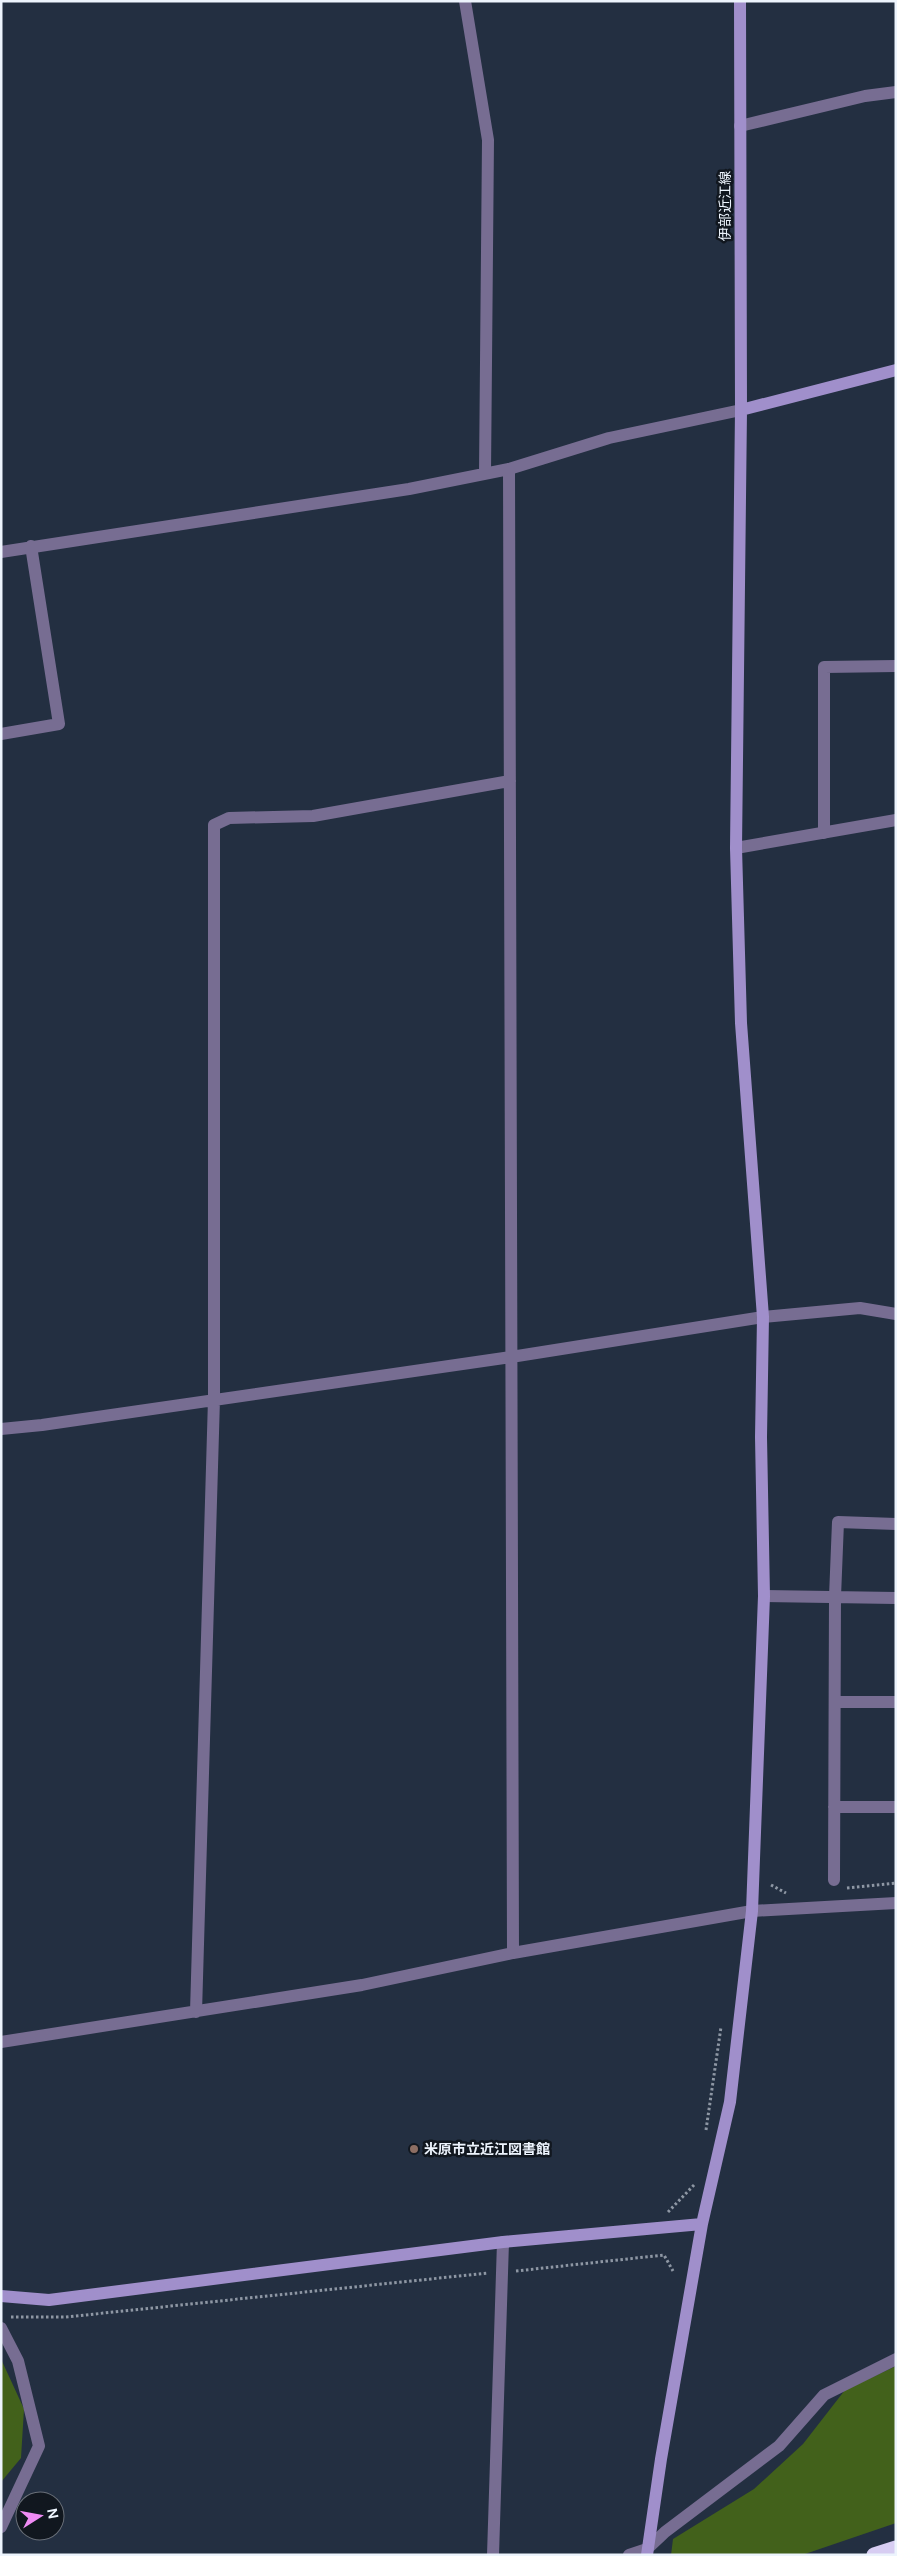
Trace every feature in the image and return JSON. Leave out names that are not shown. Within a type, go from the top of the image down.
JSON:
[{"type":"highway","points":[[874,2555],[896,2548]]},
{"type":"street","points":[[465,1],[488,140],[485,474]]},
{"type":"street","name":"伊部近江線","points":[[647,2552],[702,2224],[730,2102],[752,1912],[764,1596],[761,1437],[763,1317],[741,1023],[736,848],[741,410],[740,1]]},
{"type":"street","points":[[740,126],[865,96],[896,92]]},
{"type":"street","points":[[1,552],[409,489],[485,474],[509,469],[609,438],[741,410],[896,370]]},
{"type":"street","points":[[509,469],[513,1953]]},
{"type":"street","points":[[1,734],[59,724],[31,546]]},
{"type":"street","points":[[824,833],[824,667],[896,666]]},
{"type":"street","points":[[196,2012],[214,1399],[214,825],[229,818],[313,816],[510,781]]},
{"type":"street","points":[[736,848],[896,820]]},
{"type":"street","points":[[1,1429],[42,1425],[511,1358],[763,1317],[860,1308],[896,1314]]},
{"type":"street","points":[[834,1880],[835,1597],[838,1522],[896,1524]]},
{"type":"street","points":[[764,1596],[896,1598]]},
{"type":"street","points":[[835,1702],[896,1702]]},
{"type":"street","points":[[834,1807],[896,1807]]},
{"type":"street","points":[[1,2042],[362,1984],[513,1953],[752,1912],[896,1903]]},
{"type":"street","points":[[1,2296],[49,2300],[503,2242],[702,2224]]},
{"type":"street","points":[[493,2555],[503,2242]]},
{"type":"street","points":[[1,2328],[18,2361],[39,2446],[1,2527]]},
{"type":"street","points":[[629,2555],[647,2552],[665,2532],[780,2446],[824,2395],[875,2367],[896,2359]]},
{"type":"path","points":[[706,2131],[722,2022]]},
{"type":"path","points":[[664,2216],[699,2180]]},
{"type":"path","points":[[507,2272],[664,2255],[673,2272]]},
{"type":"path","points":[[1,2316],[66,2317],[497,2272]]},
{"type":"green space","points":[[1,2359],[24,2409],[21,2458],[1,2482]]},
{"type":"green space","points":[[896,2366],[896,2523],[802,2555],[671,2555],[673,2539],[754,2489],[803,2444],[845,2390]]},
{"type":"place","name":"米原市立近江図書館","points":[[414,2149]]}]
